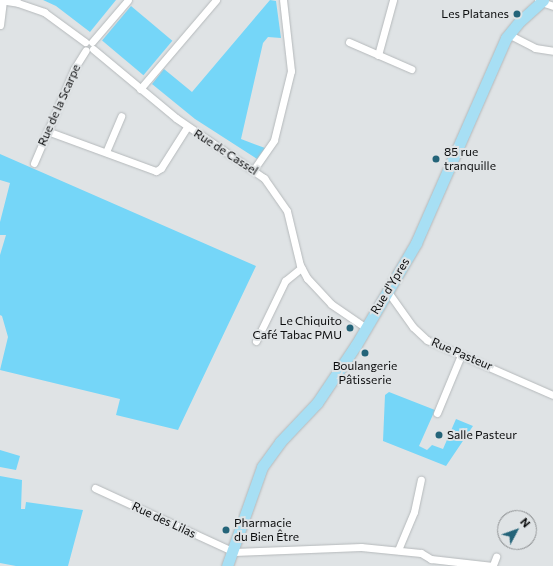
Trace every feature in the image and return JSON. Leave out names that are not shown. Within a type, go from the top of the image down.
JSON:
[{"type":"main road","name":"Rue d'Ypres","points":[[227,566],[234,552],[258,475],[280,442],[310,412],[324,394],[388,292],[416,243],[508,34],[540,1]]},
{"type":"street","name":"Rue de la Scarpe","points":[[34,163],[74,69],[89,46],[128,0]]},
{"type":"street","points":[[140,89],[216,0]]},
{"type":"street","points":[[254,169],[274,140],[291,71],[283,0]]},
{"type":"street","points":[[378,55],[392,0]]},
{"type":"street","name":"Rue de Cassel","points":[[2,1],[44,12],[89,46],[188,127],[254,169],[272,186],[284,206],[301,268],[311,284],[331,304],[366,328]]},
{"type":"street","points":[[0,25],[2,1]]},
{"type":"street","points":[[540,1],[553,6]]},
{"type":"street","points":[[508,34],[535,48],[553,51]]},
{"type":"street","points":[[349,42],[411,69]]},
{"type":"street","points":[[106,152],[121,116]]},
{"type":"street","points":[[47,131],[106,152],[150,170],[159,171],[188,127]]},
{"type":"street","points":[[256,341],[284,281],[301,268]]},
{"type":"street","name":"Rue Pasteur","points":[[388,292],[424,338],[553,395]]},
{"type":"street","points":[[437,413],[461,354]]},
{"type":"street","points":[[398,550],[414,512],[421,480]]},
{"type":"street","name":"Rue des Lilas","points":[[95,488],[234,552]]},
{"type":"street","points":[[234,552],[362,547],[423,553],[432,559],[493,566],[496,557]]},
{"type":"shaded area","points":[[43,0],[116,0],[90,32],[56,6]]},
{"type":"shaded area","points":[[270,0],[276,1],[281,38],[268,37],[263,43],[241,139],[265,148],[257,159],[195,119],[152,84],[164,69],[192,92]]},
{"type":"shaded area","points":[[131,6],[172,41],[143,75],[102,40]]},
{"type":"shaded area","points":[[0,154],[256,266],[178,430],[116,415],[120,399],[0,370],[8,337],[2,316],[0,315],[0,255],[6,235],[0,235],[0,222],[10,183],[0,180]]},
{"type":"shaded area","points":[[389,392],[435,410],[419,446],[427,450],[432,445],[443,449],[456,419],[473,426],[446,466],[383,441],[385,395]]},
{"type":"shaded area","points":[[0,450],[20,456],[16,470],[0,467]]},
{"type":"shaded area","points":[[0,476],[22,480],[21,509],[25,509],[26,502],[83,510],[68,566],[16,566],[0,563]]},
{"type":"place","name":"Les Platanes","points":[[517,14]]},
{"type":"place","name":"85 rue tranquille","points":[[436,159]]},
{"type":"place","name":"Le Chiquito Café Tabac PMU","points":[[350,328]]},
{"type":"place","name":"Boulangerie Pâtisserie","points":[[365,353]]},
{"type":"place","name":"Salle Pasteur","points":[[439,435]]},
{"type":"place","name":"Pharmacie du Bien Être","points":[[226,530]]}]
